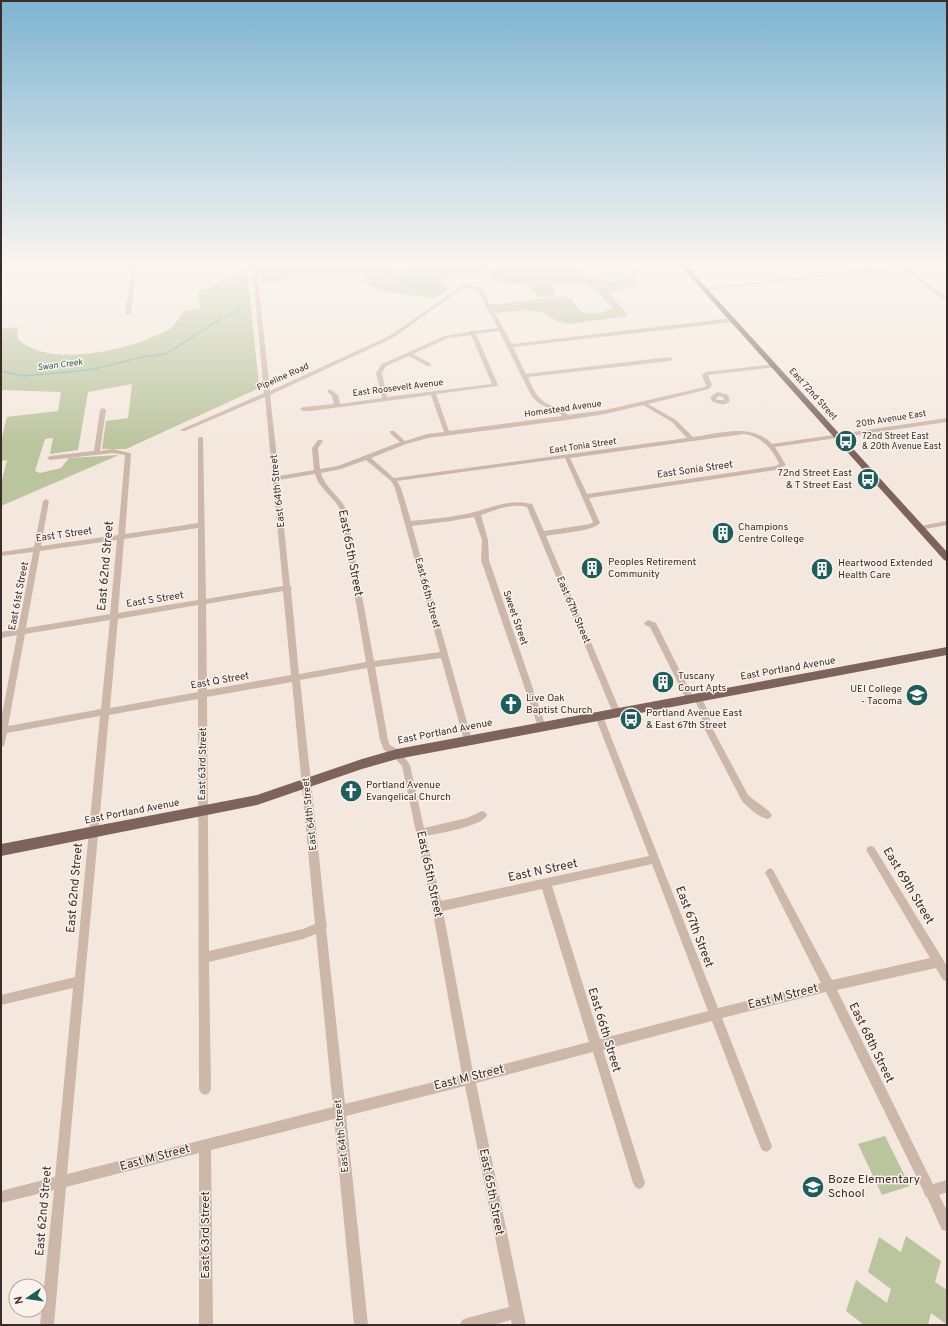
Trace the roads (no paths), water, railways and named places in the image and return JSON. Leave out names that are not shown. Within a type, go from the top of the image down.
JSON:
[{"type":"main road","name":"East 72nd Street","points":[[737,325],[946,555]]},
{"type":"main road","name":"East Portland Avenue","points":[[1,850],[258,800],[361,763],[397,754],[947,651]]},
{"type":"street","name":"East 64th Street","points":[[260,325],[361,1325]]},
{"type":"street","name":"Pipeline Road","points":[[183,430],[268,394],[391,337],[408,325]]},
{"type":"street","points":[[498,325],[537,400],[562,412],[567,418]]},
{"type":"street","points":[[510,346],[691,325]]},
{"type":"street","points":[[385,399],[379,377],[381,368],[388,363],[447,336],[500,329]]},
{"type":"street","name":"East Roosevelt Avenue","points":[[303,409],[495,385],[472,332]]},
{"type":"street","points":[[409,354],[429,365]]},
{"type":"street","points":[[524,376],[670,359]]},
{"type":"street","points":[[714,395],[705,390],[709,384],[705,375],[774,366]]},
{"type":"street","name":"Homestead Avenue","points":[[277,478],[339,468],[404,443],[427,436],[567,418],[645,404],[705,390]]},
{"type":"street","points":[[330,391],[335,395],[337,405]]},
{"type":"street","points":[[433,393],[446,433]]},
{"type":"street","points":[[645,404],[674,421],[691,439]]},
{"type":"street","points":[[50,458],[97,452],[103,410]]},
{"type":"street","name":"20th Avenue East","points":[[838,436],[947,420]]},
{"type":"street","points":[[392,432],[404,443]]},
{"type":"street","name":"East Tonia Street","points":[[393,480],[748,432],[763,438],[770,446]]},
{"type":"street","points":[[770,446],[838,436]]},
{"type":"street","name":"East 63rd Street","points":[[201,438],[204,695],[202,811],[205,1090]]},
{"type":"street","name":"East 65th Street","points":[[320,441],[316,444],[315,449],[322,483],[339,500],[343,509],[384,740],[388,747],[397,754],[406,765],[437,907],[469,1079],[517,1318]]},
{"type":"street","name":"East Sonia Street","points":[[586,496],[780,467],[783,464],[770,446]]},
{"type":"street","name":"East 62nd Street","points":[[47,1325],[122,537],[128,454],[113,451],[97,452]]},
{"type":"street","points":[[542,534],[592,526],[596,524],[597,520],[567,457]]},
{"type":"street","name":"East 66th Street","points":[[367,458],[393,480],[398,488],[468,740]]},
{"type":"street","name":"East 61st Street","points":[[1,743],[2,731],[46,501]]},
{"type":"street","name":"East 67th Street","points":[[477,514],[494,508],[518,504],[530,506],[616,713]]},
{"type":"street","points":[[408,524],[477,514]]},
{"type":"street","name":"Sweet Street","points":[[477,514],[485,540],[485,560],[542,727]]},
{"type":"street","points":[[920,528],[947,523]]},
{"type":"street","name":"East T Street","points":[[1,554],[202,525]]},
{"type":"street","name":"East S Street","points":[[1,635],[288,588]]},
{"type":"street","points":[[648,623],[653,625],[694,698],[705,713],[706,724],[745,798],[752,805],[767,815]]},
{"type":"street","name":"East Q Street","points":[[2,731],[371,664],[444,655]]},
{"type":"street","name":"East 67th Street","points":[[598,716],[766,1146]]},
{"type":"street","points":[[421,833],[469,822],[482,816]]},
{"type":"street","name":"East 69th Street","points":[[871,850],[947,976]]},
{"type":"street","name":"East N Street","points":[[437,907],[655,859]]},
{"type":"street","name":"East 68th Street","points":[[770,873],[829,986],[947,1225]]},
{"type":"street","name":"East 66th Street","points":[[546,884],[639,1183]]},
{"type":"street","points":[[204,958],[303,934],[322,926]]},
{"type":"street","name":"East M Street","points":[[1,1197],[469,1079],[595,1045],[829,986],[938,962]]},
{"type":"street","points":[[1,1000],[80,981]]},
{"type":"street","name":"East 63rd Street","points":[[205,1145],[206,1325]]},
{"type":"street","points":[[930,1192],[947,1186]]},
{"type":"street","points":[[467,1325],[517,1318]]},
{"type":"waterway","name":"Swan Creek","points":[[1,371],[23,376],[70,372],[94,369],[142,357],[166,354],[211,325]]},
{"type":"place","name":"72nd Street East & 20th Avenue East","points":[[846,441]]},
{"type":"place","name":"72nd Street East & T Street East","points":[[868,479]]},
{"type":"place","name":"Champions Centre College","points":[[723,533]]},
{"type":"place","name":"Peoples Retirement Community","points":[[592,568]]},
{"type":"place","name":"Heartwood Extended Health Care","points":[[822,569]]},
{"type":"place","name":"Tuscany Court Apts","points":[[663,682]]},
{"type":"place","name":"UEI College - Tacoma","points":[[917,695]]},
{"type":"place","name":"Live Oak Baptist Church","points":[[511,704]]},
{"type":"place","name":"Portland Avenue East & East 67th Street","points":[[631,719]]},
{"type":"place","name":"Portland Avenue Evangelical Church","points":[[351,791]]},
{"type":"place","name":"Boze Elementary School","points":[[813,1187]]}]
